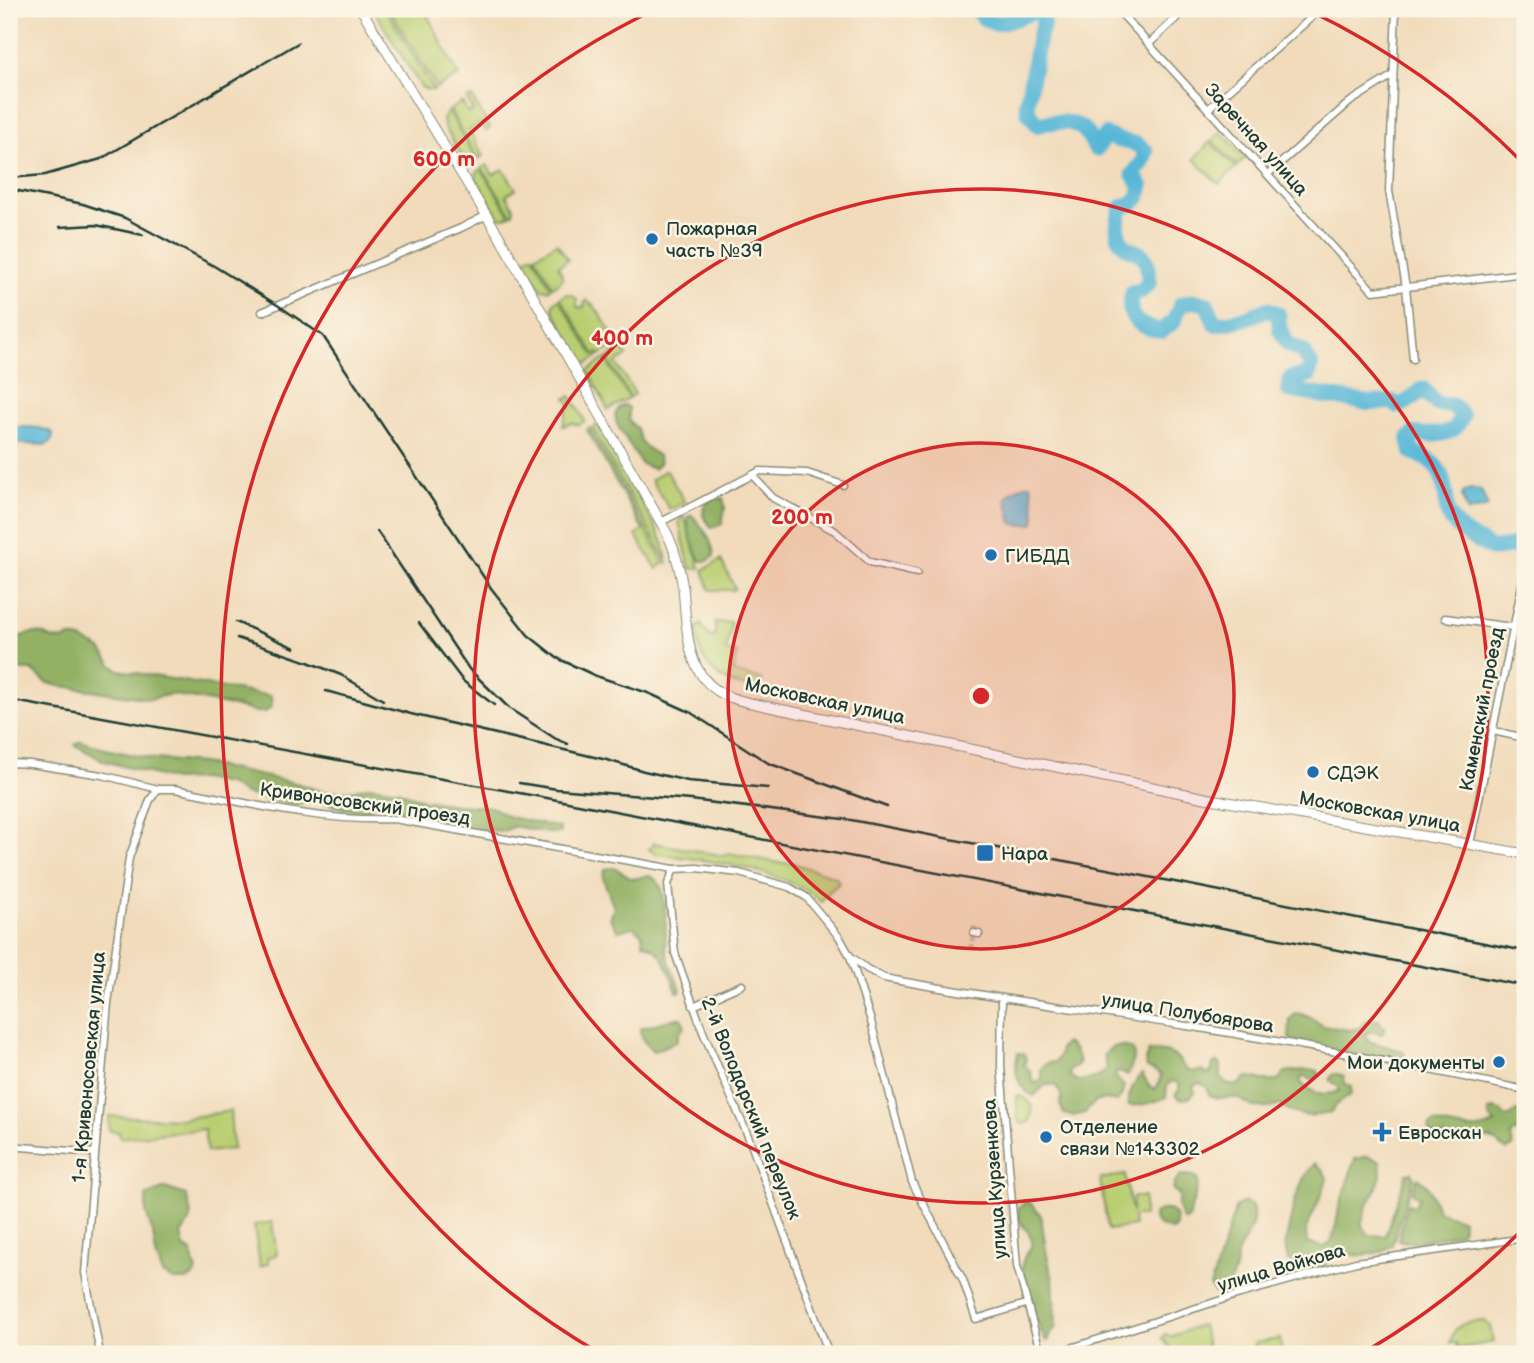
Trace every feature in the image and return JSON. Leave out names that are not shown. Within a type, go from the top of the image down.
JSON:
[{"type":"main road","name":"Московская улица","points":[[361,9],[486,215],[661,522],[679,563],[687,634],[694,661],[706,681],[727,696],[765,706],[1193,795],[1525,854]]},
{"type":"street","name":"Заречная улица","points":[[1117,9],[1373,291],[1406,287]]},
{"type":"street","points":[[1149,44],[1186,9]]},
{"type":"street","points":[[1208,108],[1321,9]]},
{"type":"street","points":[[1396,9],[1389,191],[1406,287],[1413,359]]},
{"type":"street","points":[[1268,174],[1350,102],[1394,75]]},
{"type":"street","points":[[262,312],[486,215]]},
{"type":"street","points":[[1406,287],[1525,273]]},
{"type":"street","points":[[661,522],[760,471],[807,473],[842,485]]},
{"type":"street","points":[[752,475],[773,498],[835,531],[870,562],[917,573]]},
{"type":"street","name":"Каменский проезд","points":[[1470,844],[1522,580]]},
{"type":"street","points":[[1445,618],[1512,627]]},
{"type":"street","points":[[1493,731],[1525,738]]},
{"type":"street","name":"Кривоносовский проезд","points":[[10,763],[102,775],[158,789],[174,789],[329,817],[394,819],[674,869],[697,868],[739,873],[789,887],[806,897],[840,938],[850,956]]},
{"type":"street","name":"1-я Кривоносовская улица","points":[[100,1354],[85,1273],[107,1003],[129,858],[150,800],[158,789]]},
{"type":"street","name":"2-й Володарский переулок","points":[[674,869],[668,884],[675,953],[703,1032],[748,1136],[829,1354]]},
{"type":"street","points":[[850,956],[871,1021],[912,1182],[962,1280],[976,1319],[1027,1304]]},
{"type":"street","name":"улица Полубоярова","points":[[850,956],[884,978],[1189,1027],[1525,1090]]},
{"type":"street","points":[[693,1006],[742,985]]},
{"type":"street","name":"улица Курзенкова","points":[[1002,999],[1001,1066],[1017,1266],[1041,1354]]},
{"type":"street","points":[[9,1146],[95,1153]]},
{"type":"street","name":"улица Войкова","points":[[1052,1354],[1240,1294],[1356,1262],[1525,1238]]},
{"type":"green space","points":[[373,9],[386,9],[434,90],[421,87]]},
{"type":"green space","points":[[389,9],[424,9],[459,76],[437,88]]},
{"type":"green space","points":[[472,97],[490,128],[486,131],[481,123],[469,130],[483,156],[477,159],[450,110],[462,102],[468,113],[473,111],[467,99]]},
{"type":"green space","points":[[448,111],[476,159],[467,165],[444,126],[443,120]]},
{"type":"green space","points":[[1220,132],[1246,157],[1237,166],[1212,141]]},
{"type":"green space","points":[[1210,142],[1236,167],[1219,184],[1194,159]]},
{"type":"green space","points":[[487,165],[493,175],[503,169],[516,189],[506,195],[514,208],[513,213],[511,214],[482,168]]},
{"type":"green space","points":[[481,169],[510,215],[499,217],[475,179]]},
{"type":"green space","points":[[557,243],[568,260],[558,266],[562,278],[553,287],[535,256]]},
{"type":"green space","points":[[533,255],[551,288],[548,290],[541,289],[524,260]]},
{"type":"green space","points":[[566,294],[577,299],[577,307],[584,308],[587,300],[593,304],[619,344],[602,354],[594,353],[560,298]]},
{"type":"green space","points":[[559,299],[593,354],[600,355],[587,364],[554,312],[553,304]]},
{"type":"green space","points":[[622,348],[627,356],[616,363],[635,394],[630,397],[607,358]]},
{"type":"green space","points":[[605,359],[629,398],[608,410],[588,371]]},
{"type":"green space","points":[[571,396],[585,421],[579,425],[572,423],[563,426],[567,409],[571,406],[566,398]]},
{"type":"green space","points":[[625,405],[629,408],[629,421],[637,429],[641,443],[658,456],[660,462],[654,469],[641,464],[617,424],[615,415],[619,408]]},
{"type":"green space","points":[[598,425],[657,530],[668,564],[592,428]]},
{"type":"green space","points":[[589,428],[664,563],[657,569],[636,536],[643,530],[587,430]]},
{"type":"green space","points":[[666,470],[685,502],[670,510],[651,480]]},
{"type":"green space","points":[[723,498],[725,508],[722,524],[712,528],[703,516],[704,505],[712,499]]},
{"type":"green space","points":[[692,515],[712,545],[714,556],[708,561],[700,561],[691,539],[688,517]]},
{"type":"green space","points":[[684,516],[700,568],[690,569],[679,522]]},
{"type":"green space","points":[[721,560],[735,588],[733,590],[710,590],[703,570]]},
{"type":"green space","points":[[730,622],[726,651],[737,654],[733,672],[761,679],[759,687],[729,682],[715,673],[704,660],[698,645],[697,628],[701,624],[709,637],[715,636],[715,623]]},
{"type":"green space","points":[[33,633],[61,640],[70,637],[81,639],[101,649],[119,670],[271,696],[272,706],[265,712],[255,712],[171,694],[151,699],[55,685],[46,682],[32,670],[9,669],[9,639]]},
{"type":"green space","points":[[81,741],[154,759],[201,763],[295,783],[324,792],[351,791],[371,786],[397,790],[422,800],[491,807],[510,817],[560,828],[560,833],[514,826],[504,831],[485,830],[400,810],[389,800],[378,800],[366,812],[344,809],[315,799],[298,806],[245,794],[228,784],[202,779],[174,780],[104,761],[75,745]]},
{"type":"green space","points":[[654,843],[725,856],[728,853],[792,863],[836,877],[839,883],[821,902],[807,891],[767,874],[719,863],[656,854],[649,849]]},
{"type":"green space","points":[[613,868],[631,878],[649,876],[658,882],[664,900],[667,954],[680,992],[677,992],[661,956],[643,943],[642,934],[634,927],[618,931],[610,918],[614,908],[603,878],[605,869]]},
{"type":"green space","points":[[1297,1013],[1310,1017],[1323,1026],[1351,1030],[1359,1028],[1367,1020],[1378,1020],[1385,1028],[1382,1034],[1373,1031],[1365,1034],[1368,1041],[1403,1051],[1405,1054],[1402,1061],[1393,1062],[1303,1045],[1289,1039],[1290,1019]]},
{"type":"green space","points":[[681,1018],[685,1026],[676,1042],[653,1051],[643,1040],[641,1028]]},
{"type":"green space","points":[[1065,1043],[1078,1057],[1079,1064],[1071,1069],[1069,1075],[1077,1081],[1101,1074],[1107,1068],[1104,1055],[1112,1047],[1122,1046],[1133,1050],[1134,1059],[1128,1075],[1118,1072],[1115,1074],[1124,1086],[1117,1102],[1099,1101],[1085,1113],[1074,1116],[1064,1114],[1060,1105],[1062,1096],[1055,1085],[1045,1085],[1034,1096],[1024,1089],[1016,1072],[1018,1053],[1024,1054],[1024,1065],[1032,1076],[1032,1081],[1037,1083],[1041,1080],[1041,1069],[1047,1063],[1055,1062]]},
{"type":"green space","points":[[1149,1051],[1170,1054],[1191,1072],[1203,1070],[1205,1074],[1211,1073],[1213,1064],[1217,1061],[1221,1065],[1221,1078],[1229,1085],[1238,1085],[1247,1077],[1272,1081],[1285,1072],[1313,1070],[1320,1075],[1311,1080],[1306,1076],[1301,1077],[1301,1083],[1314,1092],[1329,1094],[1339,1091],[1339,1087],[1331,1082],[1330,1078],[1339,1074],[1351,1087],[1351,1094],[1330,1113],[1304,1115],[1281,1105],[1270,1108],[1253,1107],[1238,1098],[1218,1098],[1209,1095],[1207,1087],[1200,1083],[1193,1086],[1195,1092],[1189,1098],[1180,1099],[1175,1095],[1179,1090],[1179,1083],[1172,1081],[1167,1086],[1166,1097],[1147,1104],[1128,1105],[1132,1088],[1142,1074],[1149,1086],[1155,1089],[1159,1082],[1161,1075],[1147,1068],[1145,1060]]},
{"type":"green space","points":[[1017,1096],[1026,1099],[1032,1109],[1029,1122],[1023,1124],[1017,1117]]},
{"type":"green space","points":[[1494,1109],[1509,1117],[1516,1111],[1525,1112],[1525,1146],[1517,1131],[1511,1135],[1513,1147],[1507,1150],[1490,1139],[1460,1139],[1432,1135],[1429,1132],[1430,1125],[1435,1123],[1466,1129],[1488,1127],[1495,1123],[1489,1117],[1489,1111]]},
{"type":"green space","points":[[230,1111],[233,1149],[207,1152],[204,1129],[120,1138],[119,1132],[109,1130],[109,1116],[180,1119]]},
{"type":"green space","points":[[1367,1156],[1380,1161],[1381,1175],[1361,1224],[1369,1235],[1385,1236],[1407,1173],[1412,1172],[1414,1177],[1392,1245],[1369,1254],[1332,1255],[1324,1267],[1304,1268],[1288,1261],[1285,1245],[1295,1200],[1304,1177],[1315,1163],[1327,1178],[1306,1229],[1307,1243],[1324,1247],[1331,1242],[1355,1159]]},
{"type":"green space","points":[[1125,1175],[1132,1213],[1133,1197],[1144,1197],[1144,1216],[1133,1216],[1134,1226],[1108,1230],[1100,1179]]},
{"type":"green space","points":[[1181,1175],[1193,1176],[1198,1180],[1188,1219],[1185,1221],[1178,1208],[1179,1195],[1173,1190]]},
{"type":"green space","points":[[1417,1178],[1428,1187],[1438,1211],[1463,1220],[1461,1232],[1420,1241],[1398,1240],[1408,1204],[1415,1206],[1419,1197],[1412,1193]]},
{"type":"green space","points":[[165,1188],[186,1195],[190,1207],[190,1220],[181,1234],[184,1248],[192,1252],[197,1271],[186,1280],[173,1280],[163,1274],[146,1212],[146,1196]]},
{"type":"green space","points":[[1028,1202],[1041,1216],[1053,1280],[1056,1327],[1048,1341],[1044,1339],[1030,1306],[1023,1278],[1023,1261],[1031,1247],[1032,1239],[1018,1219],[1018,1209]]},
{"type":"green space","points":[[1245,1202],[1252,1206],[1252,1225],[1238,1252],[1229,1290],[1223,1295],[1215,1293],[1210,1287],[1236,1206]]},
{"type":"green space","points":[[1169,1210],[1175,1214],[1176,1227],[1172,1230],[1155,1221],[1154,1214]]},
{"type":"green space","points":[[272,1222],[277,1255],[268,1257],[269,1264],[260,1266],[254,1225]]},
{"type":"green space","points":[[1484,1321],[1490,1326],[1493,1342],[1457,1349],[1456,1343],[1450,1343],[1455,1330],[1461,1324]]},
{"type":"green space","points":[[1202,1325],[1209,1354],[1175,1354],[1162,1338],[1166,1334],[1169,1337]]},
{"type":"green space","points":[[1280,1339],[1282,1354],[1256,1354],[1254,1343]]},
{"type":"water","points":[[9,427],[43,429],[53,433],[52,439],[46,445],[9,443]]},
{"type":"water","points":[[1031,484],[1034,523],[1012,523],[1006,498],[1017,488]]},
{"type":"water","points":[[1481,490],[1488,507],[1468,512],[1462,497],[1464,491]]},
{"type":"waterway","points":[[977,9],[983,17],[996,23],[1035,11],[1043,16],[1027,102],[1028,112],[1038,125],[1061,122],[1079,126],[1087,133],[1096,149],[1106,135],[1136,144],[1146,151],[1142,163],[1133,174],[1141,186],[1139,197],[1122,207],[1118,224],[1120,240],[1128,248],[1140,253],[1147,266],[1149,283],[1141,291],[1133,292],[1130,309],[1135,320],[1146,327],[1162,331],[1174,321],[1181,304],[1194,301],[1207,304],[1215,324],[1242,319],[1267,309],[1278,314],[1280,330],[1288,344],[1302,351],[1311,364],[1309,375],[1291,378],[1288,390],[1369,403],[1393,402],[1397,406],[1407,402],[1423,389],[1437,404],[1454,406],[1462,416],[1456,427],[1442,434],[1414,434],[1409,439],[1412,452],[1433,463],[1441,474],[1447,512],[1461,530],[1492,549],[1514,546],[1525,539]]},
{"type":"tunnel","points":[[971,950],[975,926]]},
{"type":"railway","points":[[9,178],[45,175],[101,159],[298,43]]},
{"type":"railway","points":[[9,189],[83,204],[125,218],[214,266],[323,336],[491,588],[528,635],[557,658],[690,712],[768,763],[887,807]]},
{"type":"railway","points":[[60,227],[96,225],[143,235]]},
{"type":"railway","points":[[377,531],[469,669],[510,709],[568,744]]},
{"type":"railway","points":[[236,622],[295,648]]},
{"type":"railway","points":[[419,623],[463,681],[494,705]]},
{"type":"railway","points":[[237,638],[341,675],[383,700]]},
{"type":"railway","points":[[326,691],[688,781],[768,788]]},
{"type":"railway","points":[[9,700],[547,798],[1525,986]]},
{"type":"railway","points":[[519,783],[557,789],[691,800],[851,820],[1525,951]]},
{"type":"place","name":"Пожарная часть №39","points":[[652,239]]},
{"type":"place","name":"ГИБДД","points":[[991,555]]},
{"type":"place","name":"СДЭК","points":[[1313,772]]},
{"type":"place","name":"Нара","points":[[985,853]]},
{"type":"place","name":"Мои документы","points":[[1499,1062]]},
{"type":"place","name":"Евроскан","points":[[1382,1132]]},
{"type":"place","name":"Отделение связи №143302","points":[[1046,1137]]}]
